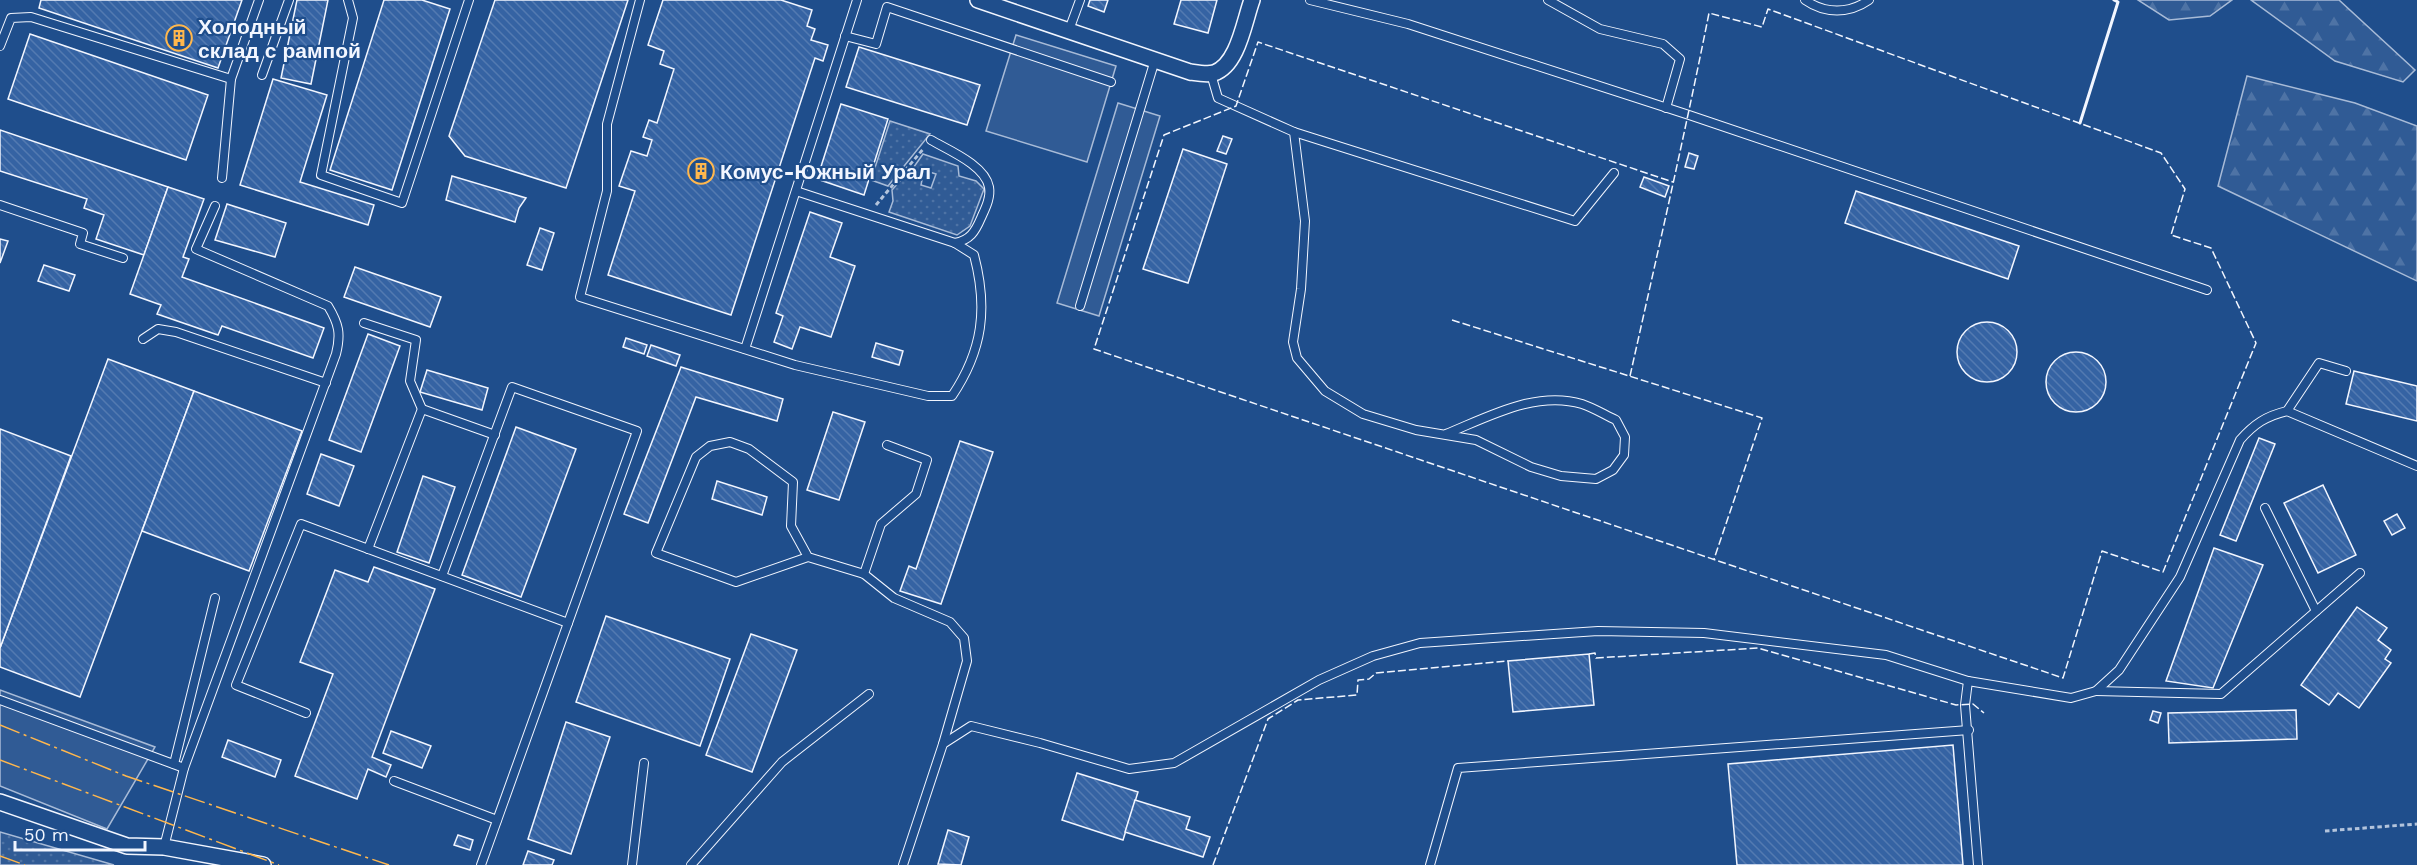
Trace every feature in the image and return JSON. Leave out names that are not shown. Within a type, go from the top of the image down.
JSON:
[{"type":"street","points":[[978,0],[1190,72],[1211,74],[1225,68],[1233,55],[1252,0]]},
{"type":"street","points":[[0,802],[127,846],[164,847],[263,865]]},
{"type":"lane","points":[[222,178],[231,79],[259,0]]},
{"type":"lane","points":[[262,75],[289,0]]},
{"type":"lane","points":[[348,0],[352,18],[321,176],[402,203],[469,0]]},
{"type":"lane","points":[[640,0],[607,124],[607,191],[580,297],[795,365],[928,396],[952,396],[968,371],[983,319],[979,273],[974,255],[955,243],[796,191]]},
{"type":"lane","points":[[745,349],[857,0]]},
{"type":"lane","points":[[1069,30],[1080,0]]},
{"type":"lane","points":[[1310,0],[1408,24],[1666,108],[2207,291]]},
{"type":"lane","points":[[1548,0],[1600,29],[1663,44],[1680,58],[1666,108]]},
{"type":"lane","points":[[1805,0],[1815,7],[1836,11],[1854,10],[1869,0]]},
{"type":"lane","points":[[845,36],[876,44],[887,7],[1111,82]]},
{"type":"lane","points":[[0,46],[11,18],[31,17],[231,79]]},
{"type":"lane","points":[[1080,306],[1155,60]]},
{"type":"lane","points":[[1211,74],[1218,98],[1294,132],[1575,220],[1614,173]]},
{"type":"lane","points":[[1294,132],[1305,221],[1301,289],[1293,342],[1297,358],[1325,391],[1363,414],[1416,430],[1476,440],[1531,467],[1561,476],[1596,479],[1613,470],[1624,455],[1625,437],[1616,420],[1581,404],[1573,403],[1556,401],[1520,405],[1446,434]]},
{"type":"lane","points":[[931,140],[973,166],[985,177],[989,187],[988,201],[975,231],[967,240],[955,243]]},
{"type":"lane","points":[[0,205],[83,233],[80,244],[123,258]]},
{"type":"lane","points":[[164,847],[184,768],[326,383],[340,334],[328,306],[196,249],[215,206]]},
{"type":"lane","points":[[364,323],[416,340],[410,381],[422,409],[368,549]]},
{"type":"lane","points":[[143,339],[158,329],[176,333],[326,383]]},
{"type":"lane","points":[[2287,411],[2319,363],[2346,371]]},
{"type":"lane","points":[[442,576],[512,387],[637,431],[481,865]]},
{"type":"lane","points":[[422,409],[495,435]]},
{"type":"lane","points":[[2096,691],[2119,670],[2180,577],[2240,440],[2268,415],[2287,411],[2417,466]]},
{"type":"lane","points":[[808,557],[791,526],[793,482],[749,449],[730,442],[710,446],[696,457],[656,553],[736,582],[808,557],[864,574],[894,598],[951,622],[964,638],[967,661],[943,744],[903,865]]},
{"type":"lane","points":[[864,574],[880,524],[916,494],[927,460],[887,445]]},
{"type":"lane","points":[[2265,508],[2316,611]]},
{"type":"lane","points":[[306,713],[236,685],[301,524],[568,623]]},
{"type":"lane","points":[[943,744],[971,726],[1129,769],[1174,763],[1319,680],[1373,656],[1420,643],[1598,631],[1704,633],[1886,656],[1968,681],[2071,698],[2096,691],[2221,694],[2360,573]]},
{"type":"lane","points":[[174,764],[214,598]]},
{"type":"lane","points":[[1968,681],[1965,705],[1969,730],[1978,865]]},
{"type":"lane","points":[[691,865],[782,762],[869,694]]},
{"type":"lane","points":[[0,700],[184,768]]},
{"type":"lane","points":[[1430,865],[1458,768],[1969,730]]},
{"type":"lane","points":[[632,865],[644,763]]},
{"type":"lane","points":[[394,781],[497,820]]},
{"type":"path","points":[[869,214],[931,140]]},
{"type":"path","points":[[905,171],[928,179]]},
{"type":"path","points":[[2325,831],[2417,824]]},
{"type":"green space","points":[[2138,0],[2232,0],[2210,16],[2169,20]]},
{"type":"green space","points":[[2251,0],[2339,0],[2415,70],[2403,82],[2335,61]]},
{"type":"green space","points":[[2247,76],[2355,103],[2417,126],[2417,281],[2218,186]]},
{"type":"green space","points":[[890,121],[930,134],[888,186],[871,180]]},
{"type":"green space","points":[[923,154],[958,166],[959,176],[976,181],[984,189],[970,226],[957,235],[889,212],[893,201],[892,190],[906,174],[922,180],[921,185],[931,188],[936,174],[926,171],[924,175],[911,171]]},
{"type":"green space","points":[[0,832],[114,865],[0,865]]},
{"type":"shaded area","points":[[1016,35],[1116,66],[1087,162],[986,131]]},
{"type":"shaded area","points":[[1118,103],[1160,116],[1099,316],[1057,303]]},
{"type":"shaded area","points":[[0,690],[155,747],[107,829],[0,786]]},
{"type":"building","name":"Холодный склад с рампой","points":[[41,0],[242,0],[218,68],[39,8]]},
{"type":"building","points":[[297,0],[328,0],[311,84],[281,78]]},
{"type":"building","points":[[384,0],[422,0],[450,9],[392,190],[330,170]]},
{"type":"building","points":[[495,0],[628,0],[566,188],[465,156],[449,136]]},
{"type":"building","name":"Комус-Южный Урал","points":[[663,0],[781,0],[812,10],[807,26],[815,29],[811,40],[828,45],[823,61],[815,58],[731,315],[608,275],[635,191],[619,186],[631,151],[647,156],[652,140],[643,137],[649,120],[657,123],[674,69],[660,64],[664,51],[648,45]]},
{"type":"building","points":[[1090,0],[1108,0],[1104,12],[1088,6]]},
{"type":"building","points":[[1181,0],[1217,0],[1208,33],[1174,24]]},
{"type":"building","points":[[30,34],[208,95],[186,160],[8,99]]},
{"type":"building","points":[[859,47],[980,85],[967,125],[846,87]]},
{"type":"building","points":[[273,79],[327,95],[300,182],[374,205],[368,225],[240,185]]},
{"type":"building","points":[[841,104],[888,119],[864,195],[817,179]]},
{"type":"building","points":[[0,130],[168,187],[144,255],[96,239],[104,215],[84,208],[87,199],[0,171]]},
{"type":"building","points":[[1223,136],[1232,139],[1226,154],[1217,151]]},
{"type":"building","points":[[1183,149],[1227,164],[1188,283],[1143,269]]},
{"type":"building","points":[[1689,153],[1698,156],[1694,169],[1685,167]]},
{"type":"building","points":[[452,176],[526,198],[519,208],[515,222],[446,200]]},
{"type":"building","points":[[1644,177],[1669,186],[1665,197],[1640,187]]},
{"type":"building","points":[[168,187],[204,199],[183,257],[189,259],[182,277],[324,328],[313,358],[222,326],[218,335],[157,314],[161,305],[130,294]]},
{"type":"building","points":[[1856,191],[2019,246],[2008,279],[1845,223]]},
{"type":"building","points":[[227,204],[286,223],[275,257],[215,240]]},
{"type":"building","points":[[810,212],[842,223],[830,257],[855,266],[831,337],[800,327],[792,349],[774,342],[783,316],[776,313]]},
{"type":"building","points":[[540,228],[554,233],[542,270],[527,265]]},
{"type":"building","points":[[0,239],[8,241],[0,263]]},
{"type":"building","points":[[44,265],[75,275],[69,291],[38,281]]},
{"type":"building","points":[[355,267],[441,297],[430,327],[344,297]]},
{"type":"building","points":[[1987,322],[2004,327],[2012,335],[2017,352],[2012,369],[2004,377],[1987,382],[1970,377],[1962,369],[1957,352],[1962,335],[1970,327]]},
{"type":"building","points":[[368,334],[400,346],[361,452],[329,440]]},
{"type":"building","points":[[626,338],[647,345],[644,354],[623,347]]},
{"type":"building","points":[[876,343],[903,351],[899,365],[872,357]]},
{"type":"building","points":[[651,345],[680,355],[676,366],[647,356]]},
{"type":"building","points":[[2076,352],[2097,361],[2106,382],[2097,403],[2076,412],[2055,403],[2046,382],[2055,361]]},
{"type":"building","points":[[108,359],[194,391],[80,697],[0,667],[0,648]]},
{"type":"building","points":[[681,367],[783,399],[777,421],[696,397],[648,523],[624,514]]},
{"type":"building","points":[[427,370],[488,388],[482,410],[420,392]]},
{"type":"building","points":[[2354,371],[2417,386],[2417,421],[2346,404]]},
{"type":"building","points":[[194,391],[302,431],[249,571],[142,531]]},
{"type":"building","points":[[833,412],[865,422],[839,500],[807,490]]},
{"type":"building","points":[[516,427],[576,449],[521,597],[462,575]]},
{"type":"building","points":[[0,429],[71,456],[0,648]]},
{"type":"building","points":[[2259,438],[2275,444],[2236,541],[2220,535]]},
{"type":"building","points":[[960,441],[993,452],[941,604],[900,591],[909,566],[916,569]]},
{"type":"building","points":[[321,454],[354,466],[339,506],[307,494]]},
{"type":"building","points":[[423,476],[455,487],[429,563],[397,552]]},
{"type":"building","points":[[717,481],[767,497],[762,515],[712,499]]},
{"type":"building","points":[[2323,485],[2356,555],[2318,573],[2284,503]]},
{"type":"building","points":[[2397,514],[2405,528],[2392,535],[2384,521]]},
{"type":"building","points":[[2214,548],[2263,565],[2213,688],[2166,681]]},
{"type":"building","points":[[374,567],[435,589],[372,757],[391,765],[386,777],[368,769],[357,799],[295,776],[333,674],[300,662],[335,570],[368,582]]},
{"type":"building","points":[[2357,607],[2387,628],[2378,640],[2391,650],[2385,659],[2391,663],[2359,708],[2338,693],[2329,705],[2301,685]]},
{"type":"building","points":[[606,616],[730,659],[700,746],[576,702]]},
{"type":"building","points":[[751,634],[797,650],[752,772],[706,755]]},
{"type":"building","points":[[1589,654],[1594,705],[1513,712],[1508,661]]},
{"type":"building","points":[[2296,710],[2297,739],[2169,743],[2168,713]]},
{"type":"building","points":[[2153,711],[2161,713],[2158,723],[2150,720]]},
{"type":"building","points":[[566,722],[610,737],[571,854],[528,839]]},
{"type":"building","points":[[391,731],[431,746],[422,768],[383,753]]},
{"type":"building","points":[[228,740],[281,760],[275,777],[222,757]]},
{"type":"building","points":[[1953,745],[1963,865],[1737,865],[1728,764]]},
{"type":"building","points":[[1077,773],[1138,792],[1123,840],[1062,820]]},
{"type":"building","points":[[1135,800],[1190,817],[1186,829],[1210,837],[1203,857],[1125,832]]},
{"type":"building","points":[[948,830],[969,837],[961,865],[938,864]]},
{"type":"building","points":[[458,835],[473,840],[470,850],[454,845]]},
{"type":"building","points":[[528,851],[554,860],[552,865],[523,865]]},
{"type":"fence","points":[[1630,376],[1681,149],[1709,13],[1762,27],[1768,9],[2161,153],[2185,189],[2171,235],[2211,248],[2256,343],[2163,572],[2102,551],[2063,678],[1094,349],[1164,135],[1236,106],[1258,42],[1673,182]]},
{"type":"fence","points":[[1452,320],[1762,418],[1714,559]]},
{"type":"fence","points":[[1589,654],[1595,653],[1596,658],[1758,648],[1956,705],[1973,704],[1984,713]]},
{"type":"fence","points":[[1213,865],[1268,719],[1298,700],[1357,695],[1358,680],[1369,679],[1376,673],[1508,661]]},
{"type":"wall","points":[[2080,123],[2118,2],[2114,0]]},
{"type":"power","points":[[0,725],[126,776],[389,865]]},
{"type":"power","points":[[0,760],[279,865]]},
{"type":"power","points":[[0,856],[25,865]]},
{"type":"place","name":"Холодный склад с рампой","points":[[179,38]]},
{"type":"place","name":"Комус-Южный Урал","points":[[701,171]]}]
